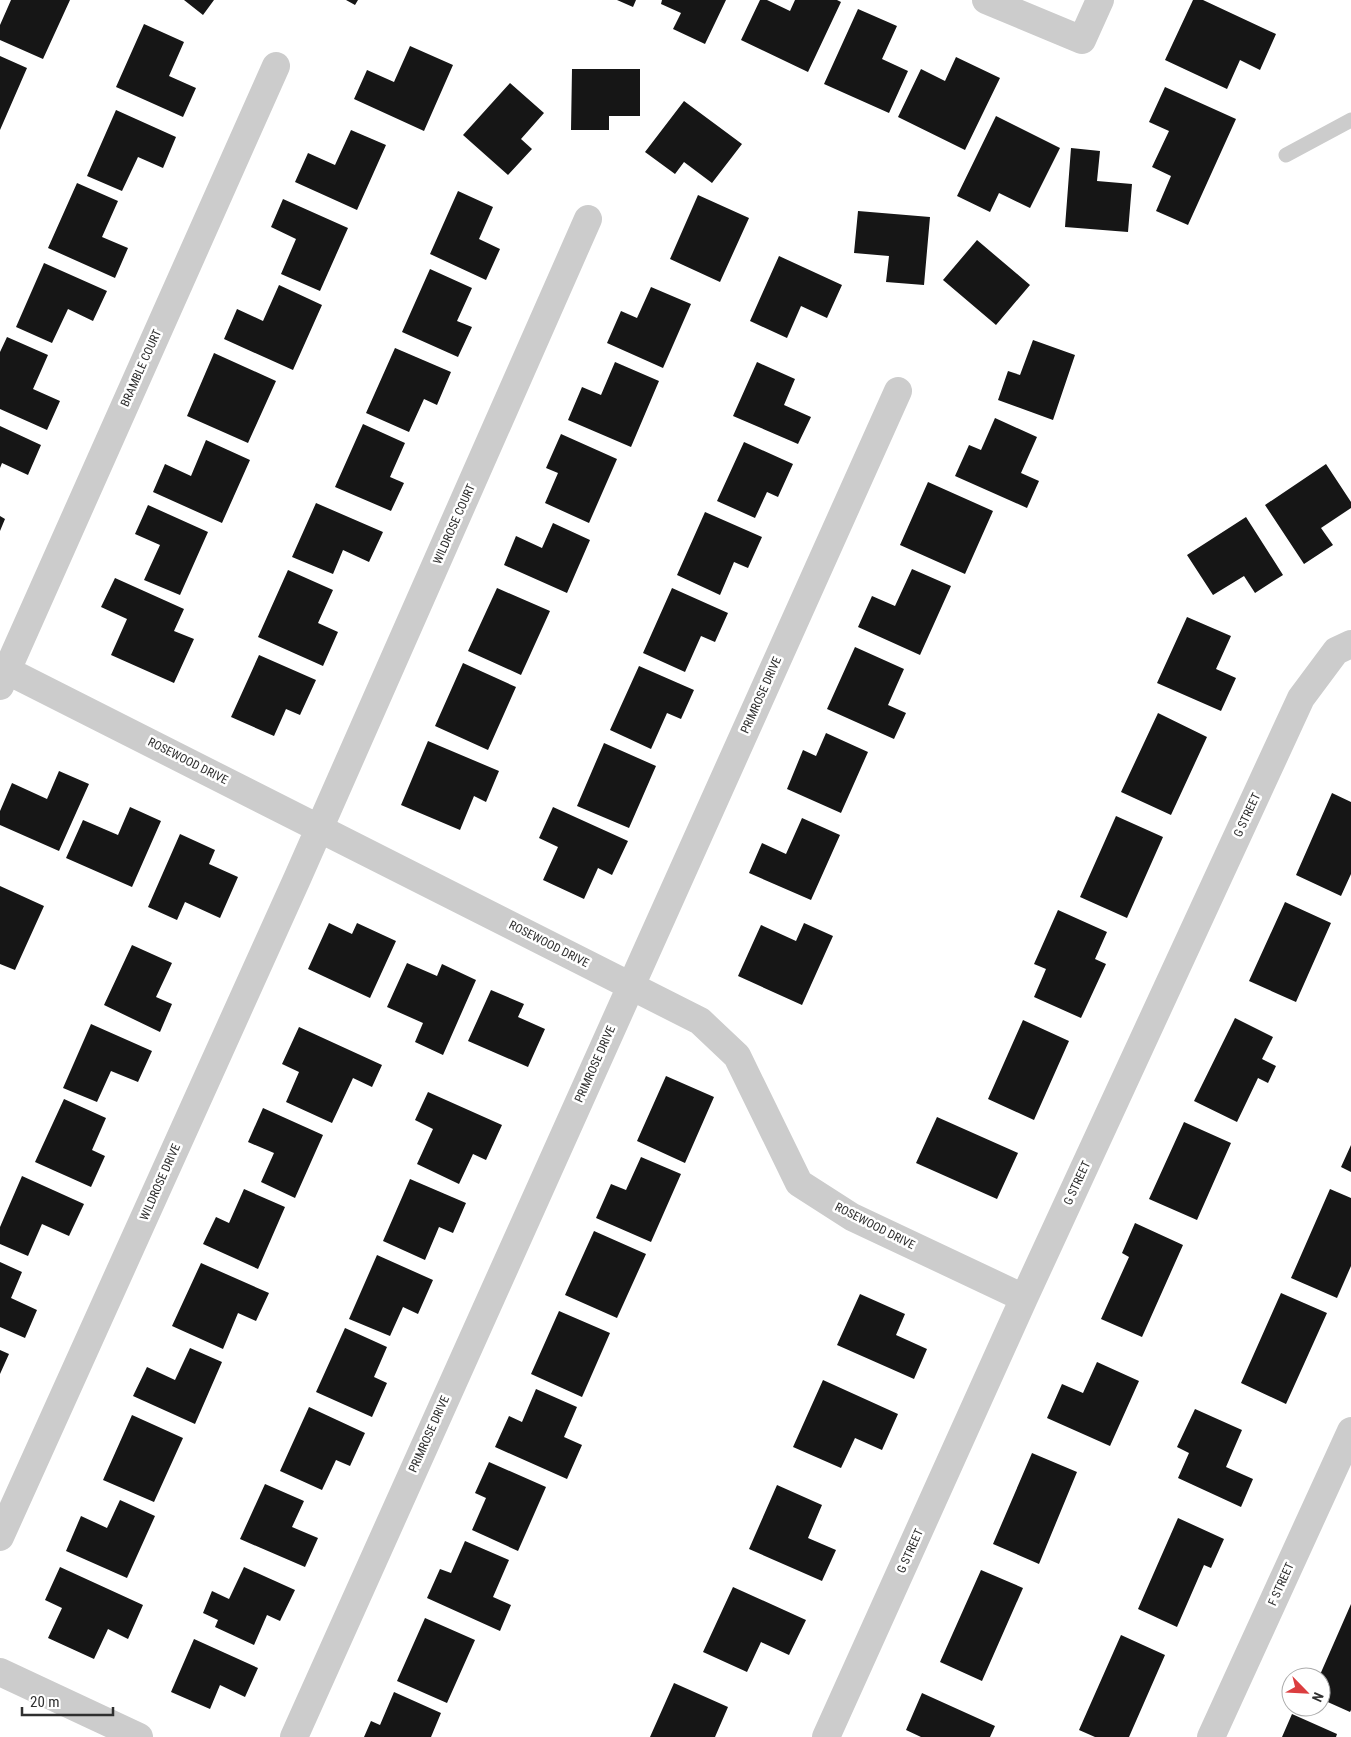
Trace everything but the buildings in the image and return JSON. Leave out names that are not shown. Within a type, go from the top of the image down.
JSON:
[{"type":"street","points":[[986,0],[1082,40],[1100,0]]},
{"type":"street","name":"BRAMBLE COURT","points":[[2,675],[276,66]]},
{"type":"street","name":"WILDROSE COURT","points":[[319,828],[588,219]]},
{"type":"street","name":"PRIMROSE DRIVE","points":[[294,1737],[898,391]]},
{"type":"street","name":"G STREET","points":[[826,1737],[1024,1298],[1301,698],[1336,651],[1351,644]]},
{"type":"street","name":"ROSEWOOD DRIVE","points":[[2,675],[319,828],[700,1020],[737,1056],[799,1183],[852,1217],[1024,1298]]},
{"type":"street","name":"WILDROSE DRIVE","points":[[0,1537],[319,828]]},
{"type":"street","name":"F STREET","points":[[1211,1737],[1351,1431]]},
{"type":"street","points":[[0,1672],[139,1737]]},
{"type":"lane","points":[[1286,155],[1351,120]]}]
